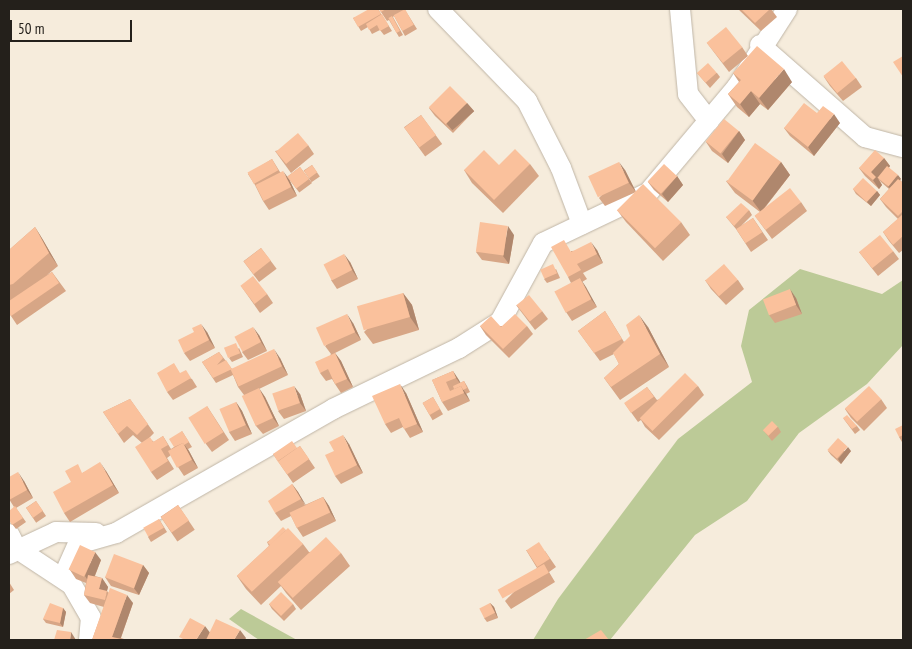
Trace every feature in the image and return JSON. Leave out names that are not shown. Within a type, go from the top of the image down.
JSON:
[{"type":"street","points":[[438,9],[527,101],[561,168],[582,224]]},
{"type":"street","points":[[680,9],[688,94],[710,121]]},
{"type":"street","points":[[89,640],[91,618],[64,573],[78,544],[116,533],[333,409],[459,348],[500,322],[543,243],[648,194],[738,86],[760,45],[787,9]]},
{"type":"street","points":[[760,45],[865,137],[903,147]]},
{"type":"street","points":[[11,545],[56,532],[116,533]]},
{"type":"street","points":[[11,545],[69,583]]},
{"type":"green space","points":[[800,269],[882,294],[903,280],[903,345],[867,384],[799,433],[747,501],[695,535],[610,640],[533,640],[558,599],[678,439],[752,382],[741,346],[749,310]]},
{"type":"green space","points":[[241,609],[297,640],[259,640],[229,619]]},
{"type":"building","points":[[369,9],[378,9],[381,14],[358,27],[353,18]]},
{"type":"building","points":[[405,9],[414,25],[402,31],[394,15]]},
{"type":"building","points":[[741,9],[770,9],[755,23]]},
{"type":"building","points":[[382,14],[389,26],[380,31],[377,25],[369,30],[366,24]]},
{"type":"building","points":[[392,16],[400,31],[396,33],[388,18]]},
{"type":"building","points":[[726,27],[742,47],[723,63],[707,43]]},
{"type":"building","points":[[757,46],[784,69],[759,98],[751,91],[740,104],[728,94],[741,80],[733,73]]},
{"type":"building","points":[[903,56],[903,77],[893,62]]},
{"type":"building","points":[[842,61],[856,78],[837,93],[823,76]]},
{"type":"building","points":[[708,63],[717,73],[706,83],[697,73]]},
{"type":"building","points":[[450,86],[467,103],[446,124],[429,107]]},
{"type":"building","points":[[804,103],[817,113],[823,106],[834,114],[808,147],[784,128]]},
{"type":"building","points":[[421,115],[436,135],[419,148],[404,128]]},
{"type":"building","points":[[724,119],[739,131],[721,153],[706,142]]},
{"type":"building","points":[[298,133],[308,145],[286,164],[276,152]]},
{"type":"building","points":[[755,143],[781,162],[753,201],[727,182]]},
{"type":"building","points":[[515,149],[530,164],[494,200],[464,170],[484,150],[499,165]]},
{"type":"building","points":[[875,150],[884,158],[871,172],[876,177],[873,180],[859,168]]},
{"type":"building","points":[[272,159],[278,170],[254,184],[248,173]]},
{"type":"building","points":[[619,162],[629,183],[598,197],[588,176]]},
{"type":"building","points":[[664,164],[677,176],[661,194],[648,182]]},
{"type":"building","points":[[312,165],[317,172],[309,178],[304,171]]},
{"type":"building","points":[[887,166],[898,175],[888,186],[878,178]]},
{"type":"building","points":[[300,167],[309,179],[296,189],[287,177]]},
{"type":"building","points":[[283,171],[291,187],[264,201],[255,185]]},
{"type":"building","points":[[863,178],[877,191],[867,202],[853,189]]},
{"type":"building","points":[[898,179],[903,183],[903,211],[898,216],[880,199]]},
{"type":"building","points":[[643,184],[681,222],[655,248],[617,210]]},
{"type":"building","points":[[790,188],[801,202],[766,230],[755,216]]},
{"type":"building","points":[[741,203],[749,210],[734,226],[726,217]]},
{"type":"building","points":[[903,214],[903,236],[893,245],[883,232]]},
{"type":"building","points":[[753,218],[762,232],[745,243],[736,229]]},
{"type":"building","points":[[480,222],[508,226],[504,256],[476,252]]},
{"type":"building","points":[[35,227],[49,253],[13,284],[9,285],[9,250]]},
{"type":"building","points":[[880,235],[893,251],[872,268],[859,252]]},
{"type":"building","points":[[564,240],[571,252],[591,242],[597,254],[577,264],[581,270],[568,277],[551,247]]},
{"type":"building","points":[[261,248],[271,261],[254,274],[244,262]]},
{"type":"building","points":[[344,254],[352,270],[332,280],[324,264]]},
{"type":"building","points":[[553,264],[557,273],[544,279],[540,270]]},
{"type":"building","points":[[724,264],[738,280],[719,296],[705,280]]},
{"type":"building","points":[[52,272],[59,283],[11,316],[9,313],[9,301]]},
{"type":"building","points":[[253,276],[267,294],[255,304],[240,286]]},
{"type":"building","points":[[580,278],[591,299],[566,313],[554,292]]},
{"type":"building","points":[[790,289],[796,305],[769,315],[763,299]]},
{"type":"building","points":[[403,293],[410,317],[364,330],[357,306]]},
{"type":"building","points":[[529,295],[542,311],[530,321],[517,305]]},
{"type":"building","points":[[605,311],[622,339],[594,353],[578,331]]},
{"type":"building","points":[[347,314],[355,332],[324,346],[316,328]]},
{"type":"building","points":[[515,314],[527,326],[503,349],[480,326],[491,316],[501,327]]},
{"type":"building","points":[[639,315],[660,354],[611,387],[604,378],[619,364],[613,353],[630,336],[626,325]]},
{"type":"building","points":[[201,324],[209,340],[184,353],[178,340],[194,332],[192,328]]},
{"type":"building","points":[[253,327],[261,342],[242,352],[234,337]]},
{"type":"building","points":[[236,343],[240,353],[228,358],[224,348]]},
{"type":"building","points":[[274,349],[282,366],[239,387],[230,369]]},
{"type":"building","points":[[219,352],[223,358],[217,365],[226,360],[232,369],[213,378],[202,362]]},
{"type":"building","points":[[335,353],[347,379],[335,384],[328,369],[320,373],[315,362]]},
{"type":"building","points":[[174,363],[180,373],[186,370],[191,378],[167,392],[157,373]]},
{"type":"building","points":[[453,371],[456,378],[446,382],[450,391],[461,386],[464,393],[442,402],[432,380]]},
{"type":"building","points":[[685,373],[698,386],[652,431],[640,418]]},
{"type":"building","points":[[464,381],[467,388],[463,390],[461,386],[454,389],[453,386]]},
{"type":"building","points":[[400,384],[417,424],[404,429],[399,418],[385,424],[372,396]]},
{"type":"building","points":[[294,386],[300,403],[278,411],[272,393]]},
{"type":"building","points":[[869,386],[881,399],[857,422],[845,409]]},
{"type":"building","points":[[647,387],[654,397],[631,413],[624,403]]},
{"type":"building","points":[[259,388],[273,418],[256,426],[242,396]]},
{"type":"building","points":[[433,397],[440,409],[430,415],[423,403]]},
{"type":"building","points":[[130,399],[148,424],[137,435],[127,426],[118,434],[103,412]]},
{"type":"building","points":[[236,402],[246,425],[229,432],[219,409]]},
{"type":"building","points":[[207,406],[223,432],[205,444],[188,418]]},
{"type":"building","points":[[847,415],[857,426],[852,429],[843,418]]},
{"type":"building","points":[[772,421],[778,427],[768,436],[763,430]]},
{"type":"building","points":[[903,425],[903,435],[899,437],[895,429]]},
{"type":"building","points":[[182,431],[189,442],[174,447],[169,439]]},
{"type":"building","points":[[343,435],[357,465],[335,476],[325,455],[334,451],[329,442]]},
{"type":"building","points":[[163,436],[168,445],[161,449],[168,461],[151,472],[135,447],[150,437],[153,442]]},
{"type":"building","points":[[838,438],[848,447],[837,459],[827,450]]},
{"type":"building","points":[[292,441],[297,448],[278,462],[273,454]]},
{"type":"building","points":[[183,443],[192,460],[177,468],[168,451]]},
{"type":"building","points":[[300,446],[309,459],[287,475],[278,461]]},
{"type":"building","points":[[100,462],[113,485],[64,513],[53,492],[71,482],[65,471],[78,464],[82,473]]},
{"type":"building","points":[[18,472],[27,490],[9,500],[9,477]]},
{"type":"building","points":[[292,484],[301,499],[275,513],[268,501]]},
{"type":"building","points":[[323,497],[330,512],[297,528],[289,513]]},
{"type":"building","points":[[36,501],[43,511],[33,518],[26,508]]},
{"type":"building","points":[[178,505],[189,521],[172,533],[161,517]]},
{"type":"building","points":[[15,506],[23,518],[12,525],[9,520],[9,511]]},
{"type":"building","points":[[159,519],[164,528],[148,536],[143,528]]},
{"type":"building","points":[[283,527],[286,530],[270,545],[267,543]]},
{"type":"building","points":[[288,528],[303,544],[252,592],[237,576]]},
{"type":"building","points":[[326,537],[341,553],[293,598],[278,582]]},
{"type":"building","points":[[539,542],[550,559],[537,567],[526,550]]},
{"type":"building","points":[[80,545],[95,552],[84,577],[69,569]]},
{"type":"building","points":[[114,554],[143,565],[134,588],[105,577]]},
{"type":"building","points":[[544,564],[549,573],[502,598],[498,590]]},
{"type":"building","points":[[88,575],[102,578],[99,589],[107,591],[105,600],[84,595]]},
{"type":"building","points":[[110,588],[127,595],[112,637],[127,640],[92,640]]},
{"type":"building","points":[[281,592],[293,604],[281,616],[269,604]]},
{"type":"building","points":[[50,603],[63,608],[60,623],[43,619]]},
{"type":"building","points":[[490,603],[495,613],[484,618],[479,608]]},
{"type":"building","points":[[190,618],[205,626],[196,640],[185,640],[179,637]]},
{"type":"building","points":[[216,619],[240,630],[234,640],[206,640]]},
{"type":"building","points":[[57,630],[71,632],[70,640],[54,640]]},
{"type":"building","points":[[601,630],[609,640],[584,640]]}]
